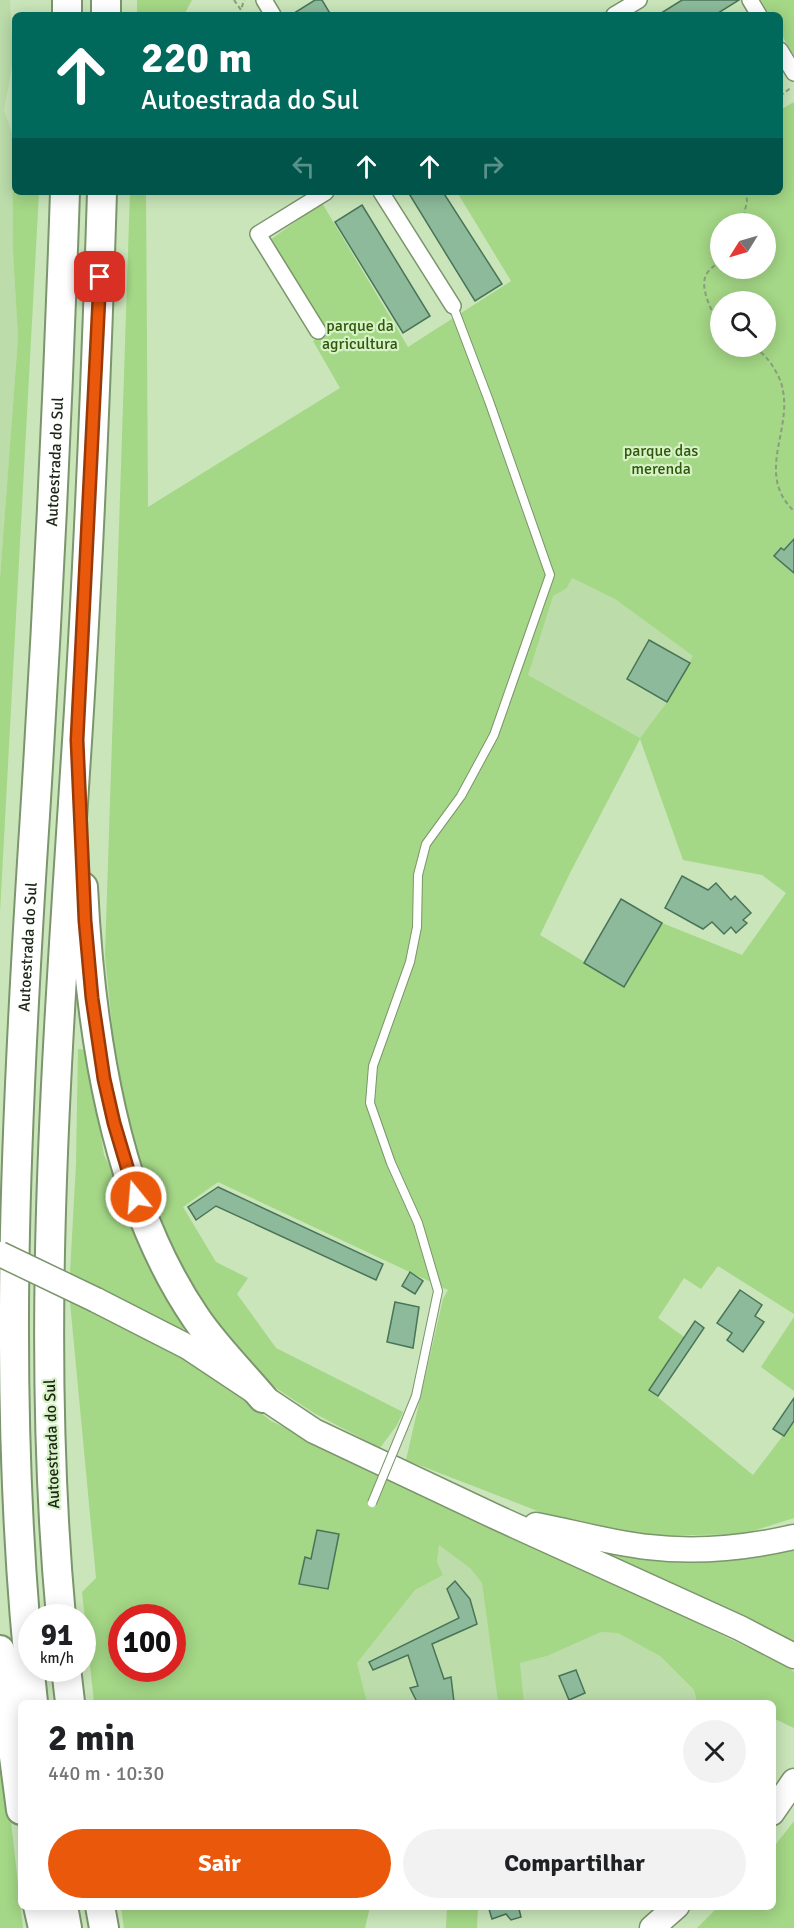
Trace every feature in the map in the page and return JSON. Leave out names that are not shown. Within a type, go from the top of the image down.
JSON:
[{"type":"highway","name":"Autoestrada do Sul","points":[[33,1700],[24,1629],[17,1534],[12,1348],[13,1231],[20,1048],[53,515],[65,195]]},
{"type":"highway","name":"Autoestrada do Sul","points":[[60,1604],[49,1414],[53,1114],[77,740],[98,340],[102,195]]},
{"type":"highway","points":[[77,740],[85,921],[92,998],[104,1079],[120,1144],[136,1197],[177,1288],[197,1320],[263,1398]]},
{"type":"highway","points":[[0,1384],[12,1348]]},
{"type":"highway","points":[[0,1650],[18,1787]]},
{"type":"highway","points":[[68,1682],[70,1700]]},
{"type":"highway","points":[[39,1910],[43,1928]]},
{"type":"highway","points":[[64,1910],[67,1928]]},
{"type":"highway","points":[[101,1910],[104,1928]]},
{"type":"main road","points":[[0,1254],[188,1347],[314,1431],[740,1628],[794,1656]]},
{"type":"main road","points":[[496,1517],[615,1542],[679,1550],[730,1548],[794,1537]]},
{"type":"main road","points":[[776,1807],[794,1781]]},
{"type":"main road","points":[[776,1818],[794,1793]]},
{"type":"main road","points":[[33,1910],[34,1928]]},
{"type":"main road","points":[[652,1928],[672,1910]]},
{"type":"main road","points":[[674,1928],[693,1910]]},
{"type":"street","points":[[619,12],[639,0]]},
{"type":"street","points":[[783,55],[794,73]]},
{"type":"street","points":[[318,331],[258,234],[321,195]]},
{"type":"street","points":[[383,195],[453,306]]},
{"type":"lane","points":[[372,1503],[416,1396],[438,1291],[418,1223],[391,1163],[370,1103],[374,1066],[410,962],[417,927],[418,875],[426,844],[461,796],[494,735],[550,575],[453,306]]},
{"type":"path","points":[[234,0],[240,10],[244,0]]},
{"type":"path","points":[[744,213],[746,195]]},
{"type":"path","points":[[710,271],[705,276],[705,284],[710,304]]},
{"type":"path","points":[[766,357],[775,370],[783,391],[776,482],[780,493],[794,511]]},
{"type":"shaded area","points":[[0,0],[10,0],[12,66],[4,110],[12,133],[13,251],[18,338],[0,579]]},
{"type":"shaded area","points":[[572,578],[615,599],[693,656],[667,702],[640,738],[527,675],[553,595],[567,588]]},
{"type":"shaded area","points":[[439,1544],[470,1568],[482,1583],[498,1700],[366,1700],[357,1663],[415,1590],[443,1575],[437,1562]]},
{"type":"shaded area","points":[[601,1632],[618,1633],[660,1656],[694,1690],[696,1700],[524,1700],[520,1663],[547,1656]]},
{"type":"green space","points":[[137,0],[192,0],[186,12],[137,12]]},
{"type":"green space","points":[[761,0],[794,0],[794,56],[783,37],[783,12],[768,12]]},
{"type":"green space","points":[[794,102],[794,1314],[718,1266],[701,1289],[684,1278],[658,1318],[684,1337],[649,1390],[753,1475],[794,1421],[794,1518],[743,1534],[645,1536],[553,1517],[406,1460],[443,1299],[448,1290],[218,1182],[183,1207],[216,1262],[248,1278],[237,1294],[276,1348],[403,1412],[397,1425],[380,1448],[314,1413],[256,1375],[211,1326],[147,1202],[119,1096],[105,955],[130,195],[146,195],[148,507],[340,388],[313,341],[326,333],[270,240],[322,203],[408,347],[511,281],[459,195],[783,195],[783,108]],"holes":[[[572,578],[615,599],[693,656],[667,702],[640,738],[528,675],[553,596],[567,588]],[[640,739],[683,860],[762,875],[786,893],[742,955],[662,923],[624,986],[540,935]]]},
{"type":"green space","points":[[13,195],[39,195],[0,912],[0,579],[18,338]]},
{"type":"green space","points":[[78,1049],[87,1050],[104,1155],[116,1179],[142,1249],[185,1325],[182,1332],[70,1273],[76,1164]]},
{"type":"green space","points":[[70,1302],[194,1360],[271,1421],[443,1500],[788,1667],[794,1672],[794,1728],[776,1719],[776,1700],[696,1700],[694,1690],[660,1656],[618,1633],[601,1632],[547,1656],[520,1663],[524,1700],[498,1700],[482,1583],[470,1568],[439,1545],[437,1562],[443,1575],[415,1590],[357,1663],[366,1700],[94,1700],[92,1682],[96,1682],[96,1604],[83,1604],[82,1592],[96,1578]]},
{"type":"green space","points":[[794,1317],[794,1391],[761,1367]]},
{"type":"green space","points":[[794,1544],[794,1647],[600,1552],[596,1547]]},
{"type":"green space","points":[[0,1724],[18,1884],[18,1910],[21,1910],[23,1928],[0,1928]]},
{"type":"green space","points":[[794,1821],[794,1928],[697,1928],[715,1910],[776,1910],[776,1844]]},
{"type":"green space","points":[[122,1910],[369,1910],[365,1928],[124,1928]]},
{"type":"green space","points":[[447,1910],[478,1910],[477,1928],[446,1928]]},
{"type":"building","points":[[315,0],[322,0],[329,12],[296,12]]},
{"type":"building","points":[[682,0],[739,0],[720,12],[663,12]]},
{"type":"building","points":[[410,195],[445,195],[502,284],[475,301]]},
{"type":"building","points":[[362,205],[430,316],[403,333],[335,222]]},
{"type":"building","points":[[794,539],[794,573],[774,556],[781,548],[784,550]]},
{"type":"building","points":[[649,640],[690,663],[667,702],[627,679]]},
{"type":"building","points":[[682,876],[708,890],[716,883],[731,900],[735,896],[751,913],[743,920],[747,923],[736,933],[731,927],[724,934],[712,922],[703,929],[665,908]]},
{"type":"building","points":[[621,899],[662,923],[624,987],[584,963]]},
{"type":"building","points":[[218,1187],[383,1264],[376,1280],[216,1206],[196,1220],[188,1207]]},
{"type":"building","points":[[410,1272],[423,1281],[415,1294],[402,1286]]},
{"type":"building","points":[[740,1290],[762,1305],[755,1316],[764,1322],[743,1352],[727,1340],[732,1333],[717,1323]]},
{"type":"building","points":[[395,1302],[419,1307],[413,1348],[387,1342]]},
{"type":"building","points":[[695,1321],[704,1328],[658,1396],[649,1390]]},
{"type":"building","points":[[794,1398],[794,1421],[784,1436],[773,1429]]},
{"type":"building","points":[[317,1530],[339,1534],[328,1589],[299,1584],[305,1557],[311,1559]]},
{"type":"building","points":[[455,1581],[470,1599],[477,1624],[432,1644],[444,1679],[451,1677],[454,1700],[416,1700],[410,1688],[418,1686],[408,1655],[373,1670],[369,1662],[459,1618],[447,1589]]},
{"type":"building","points":[[576,1670],[585,1693],[569,1700],[559,1676]]},
{"type":"building","points":[[489,1910],[519,1910],[521,1917],[511,1920],[506,1914],[492,1919]]},
{"type":"route","points":[[100,277],[77,740],[85,921],[92,998],[104,1079],[114,1123],[136,1197]]},
{"type":"park label","name":"parque da agricultura","points":[[360,334]]},
{"type":"park label","name":"parque das merenda","points":[[661,459]]}]
